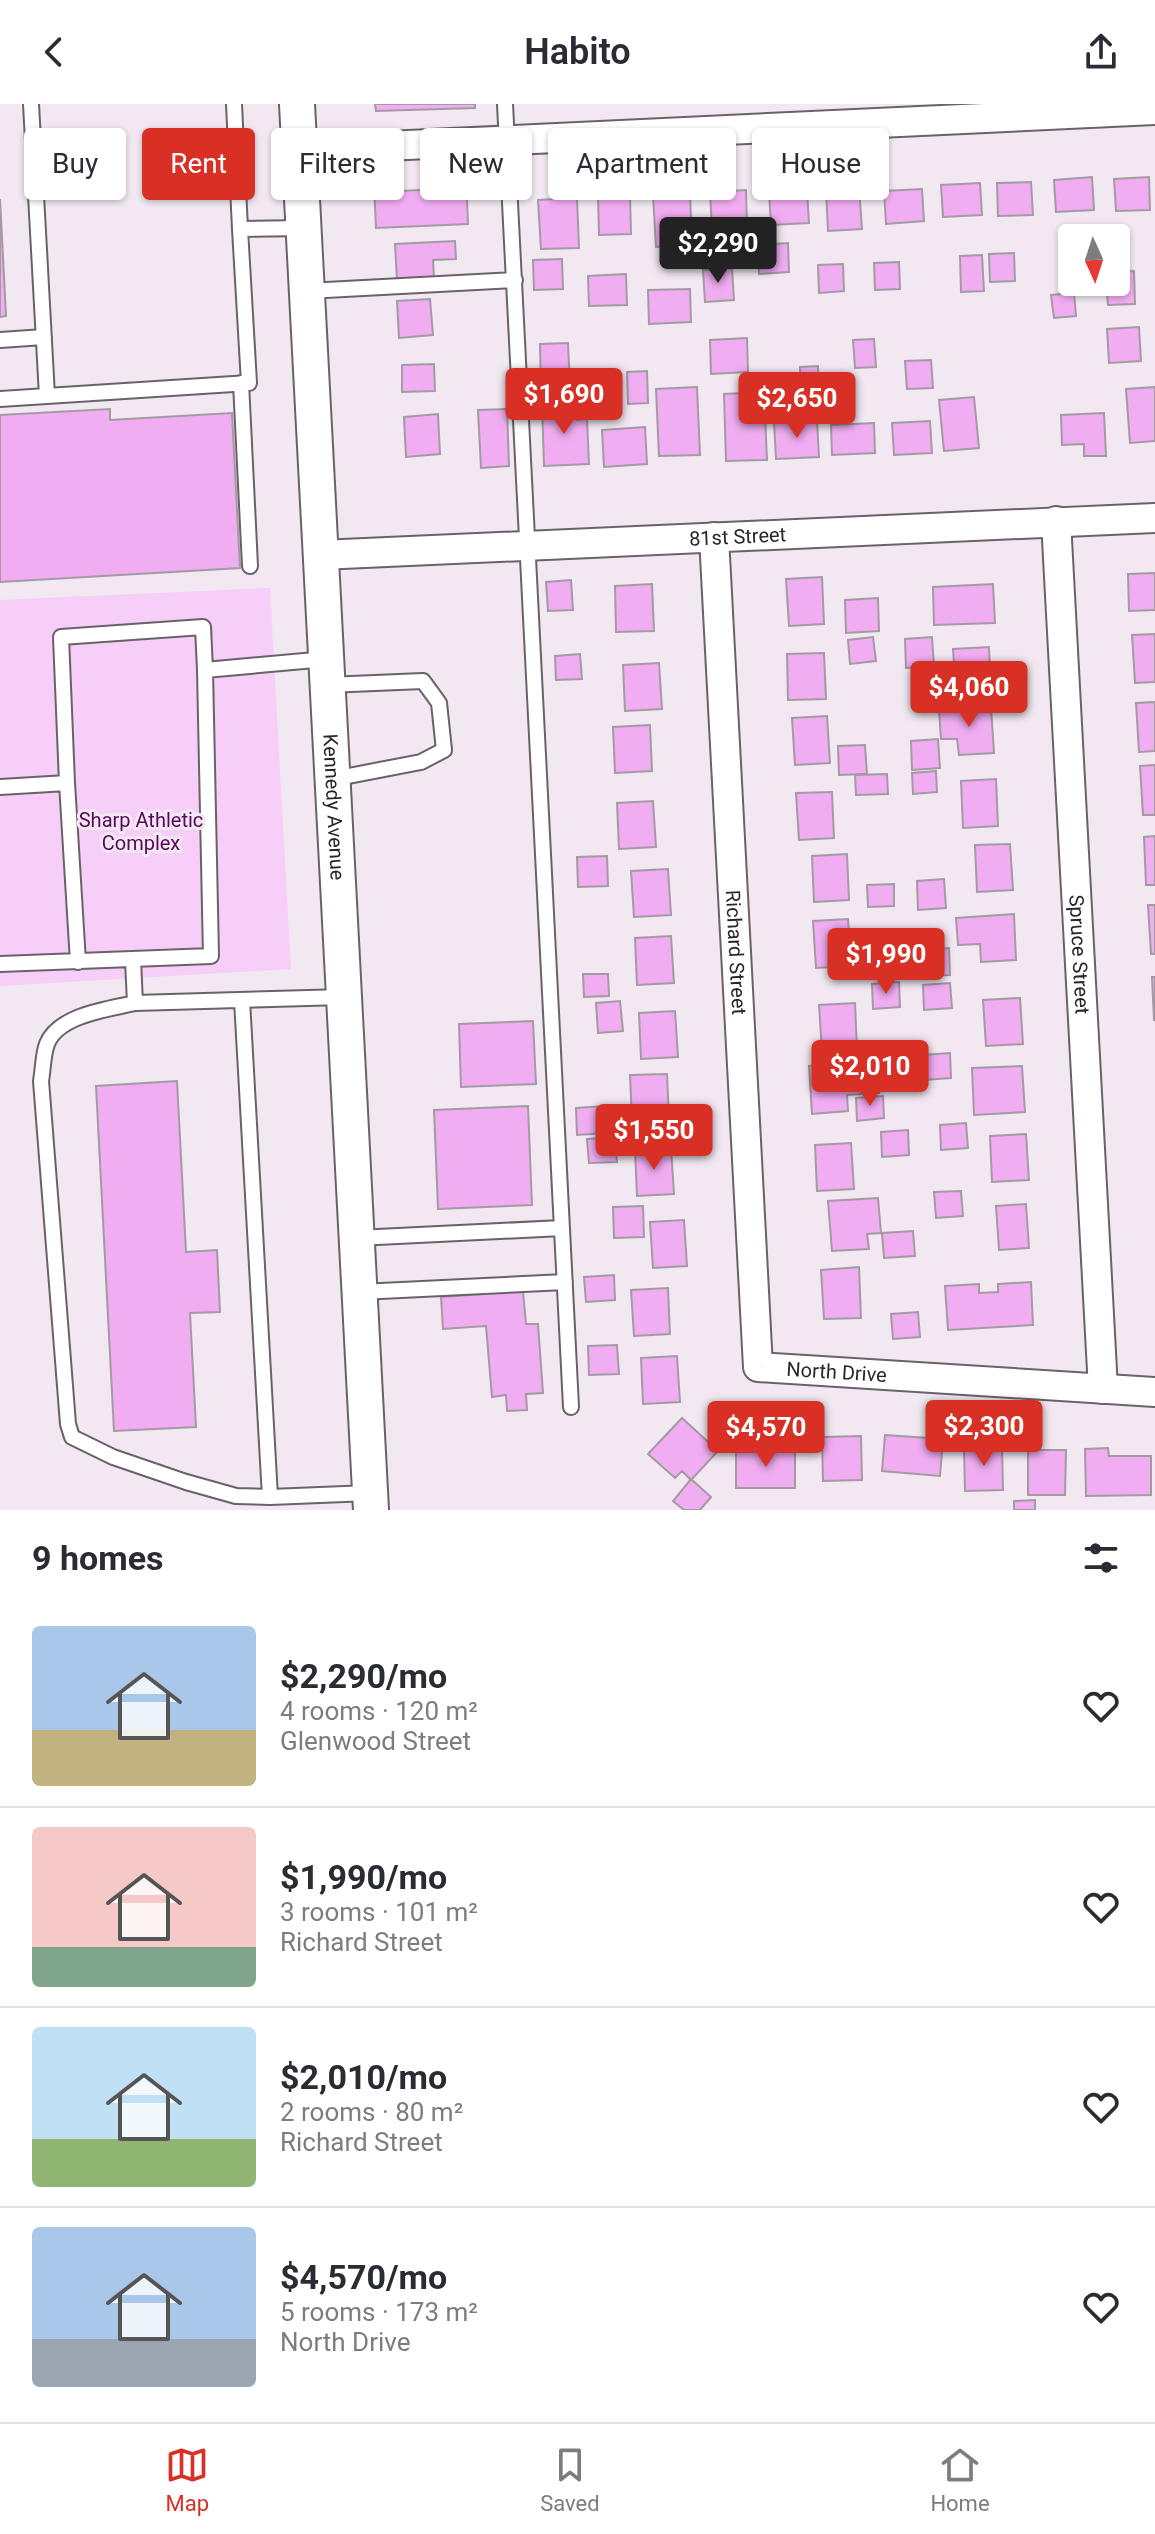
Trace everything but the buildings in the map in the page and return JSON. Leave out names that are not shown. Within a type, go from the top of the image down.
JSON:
[{"type":"street","name":"Kennedy Avenue","points":[[297,104],[299,128]]},
{"type":"street","points":[[532,139],[1155,110]]},
{"type":"street","name":"Kennedy Avenue","points":[[303,200],[370,1501]]},
{"type":"street","name":"81st Street","points":[[320,555],[1155,518]]},
{"type":"street","name":"Spruce Street","points":[[1056,521],[1103,1389]]},
{"type":"street","name":"Richard Street","points":[[714,537],[758,1367]]},
{"type":"street","name":"North Drive","points":[[758,1367],[1155,1392]]},
{"type":"lane","points":[[31,104],[47,396]]},
{"type":"lane","points":[[0,399],[249,383],[234,104]]},
{"type":"lane","points":[[505,104],[506,128]]},
{"type":"lane","points":[[510,200],[571,1407]]},
{"type":"lane","points":[[240,229],[304,228]]},
{"type":"lane","points":[[307,291],[515,280]]},
{"type":"lane","points":[[0,340],[44,337]]},
{"type":"lane","points":[[241,383],[250,566]]},
{"type":"lane","points":[[0,964],[78,962],[133,960],[211,956],[203,627],[61,637],[78,962]]},
{"type":"lane","points":[[205,670],[327,672],[423,681],[439,703],[444,750],[421,762],[332,779]]},
{"type":"lane","points":[[0,787],[67,783]]},
{"type":"lane","points":[[133,960],[135,1003]]},
{"type":"lane","points":[[344,997],[135,1003],[93,1012],[59,1026],[47,1043],[41,1081],[68,1424],[72,1437],[113,1457],[236,1496],[370,1501]]},
{"type":"lane","points":[[242,1000],[270,1497]]},
{"type":"lane","points":[[357,1238],[562,1228]]},
{"type":"lane","points":[[360,1292],[565,1282]]},
{"type":"green space","name":"Sharp Athletic Complex","points":[[270,588],[291,969],[0,986],[0,600]]}]
